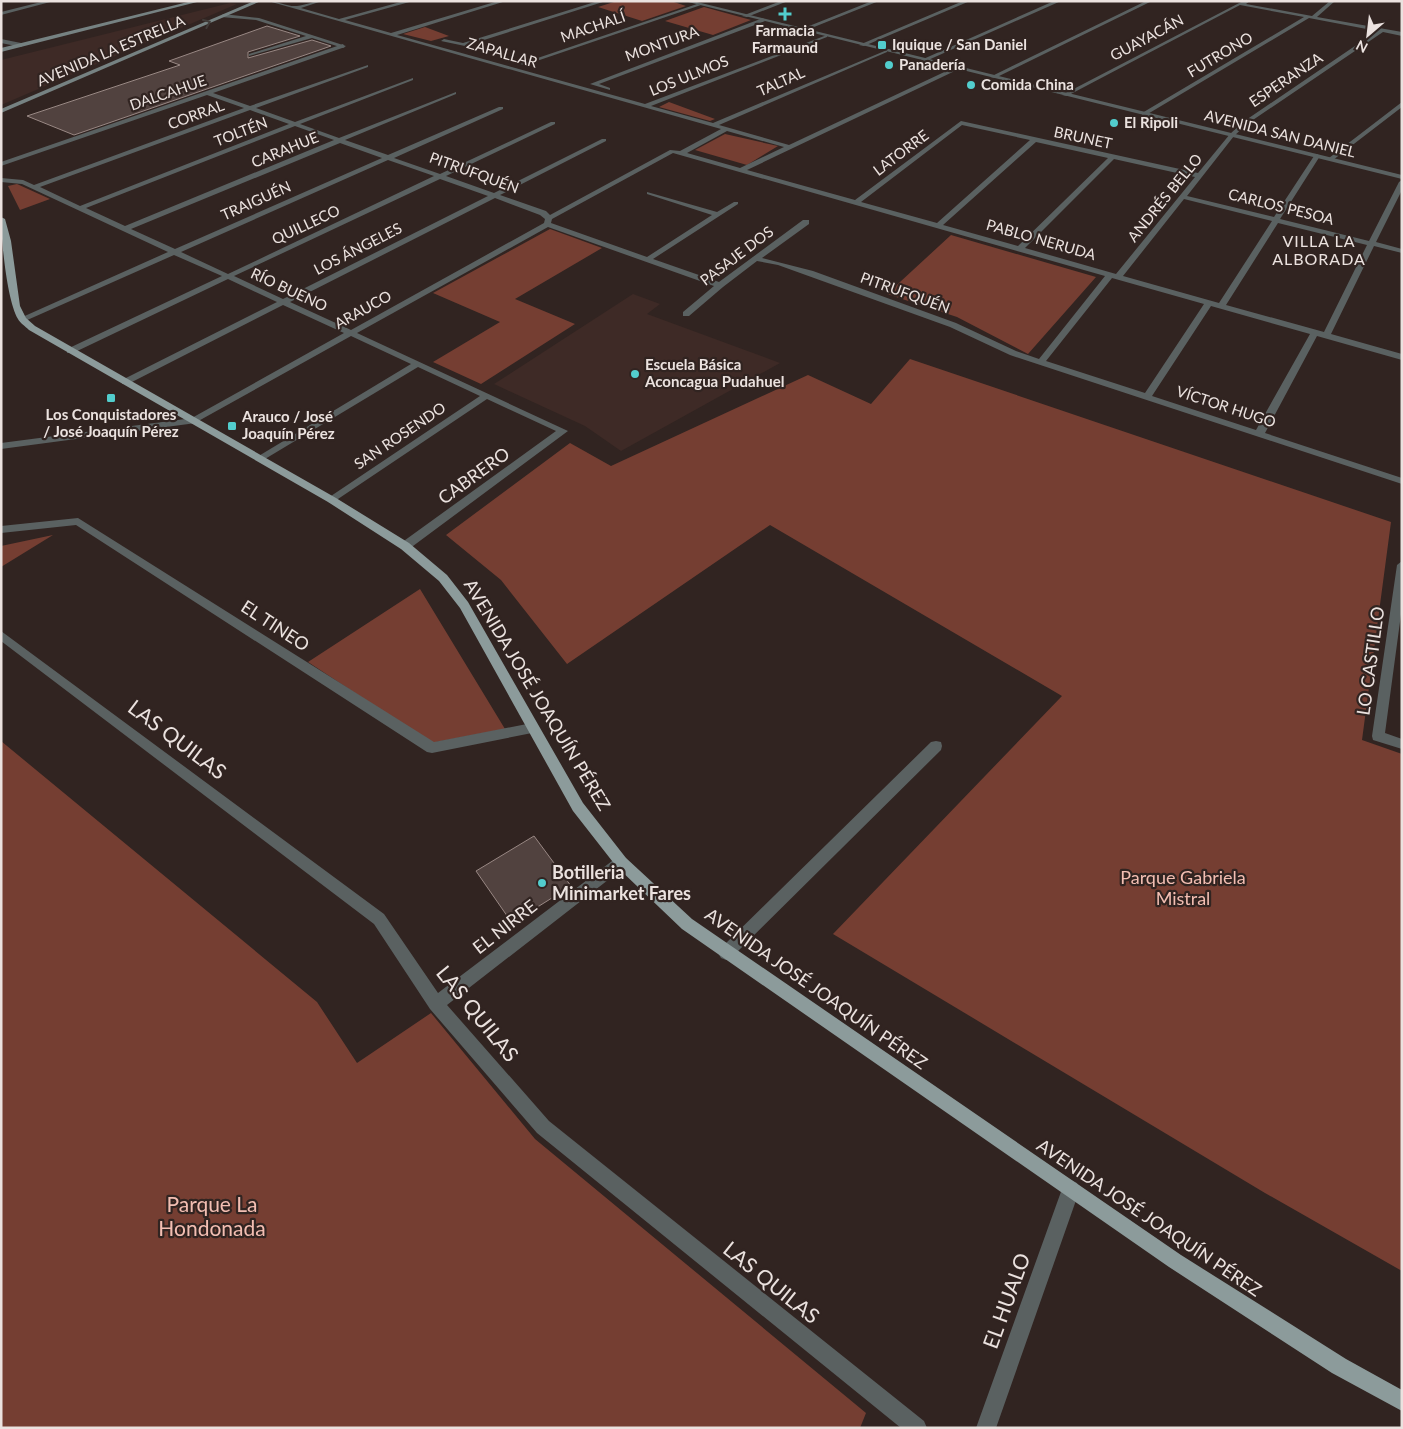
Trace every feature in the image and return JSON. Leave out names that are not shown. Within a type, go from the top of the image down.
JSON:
[{"type":"main road","name":"AVENIDA LA ESTRELLA","points":[[1,50],[199,1]]},
{"type":"main road","name":"AVENIDA LA ESTRELLA","points":[[1,111],[256,2]]},
{"type":"main road","points":[[1,219],[7,240],[16,306],[22,319]]},
{"type":"main road","name":"AVENIDA JOSÉ JOAQUÍN PÉREZ","points":[[22,319],[39,333],[332,500],[405,546],[443,578],[464,605],[578,807],[621,862],[687,924],[1070,1189],[1254,1313],[1402,1401]]},
{"type":"street","points":[[1,14],[52,1]]},
{"type":"street","points":[[244,1],[256,2]]},
{"type":"street","name":"ZAPALLAR","points":[[270,1],[790,146]]},
{"type":"street","points":[[294,8],[320,1]]},
{"type":"street","points":[[340,21],[411,1]]},
{"type":"street","points":[[390,35],[504,1]]},
{"type":"street","points":[[442,41],[462,45],[604,1]]},
{"type":"street","points":[[745,16],[786,1]]},
{"type":"street","points":[[802,30],[877,1]]},
{"type":"street","points":[[862,45],[968,1]]},
{"type":"street","points":[[924,60],[1059,1]]},
{"type":"street","points":[[993,77],[1150,1]]},
{"type":"street","points":[[1227,1],[1402,34]]},
{"type":"street","name":"GUAYACÁN","points":[[1065,95],[1248,1]]},
{"type":"street","name":"FUTRONO","points":[[1144,114],[1311,17],[1333,1]]},
{"type":"street","name":"AVENIDA SAN DANIEL","points":[[692,2],[885,51],[1402,176]]},
{"type":"street","name":"MACHALÍ","points":[[522,64],[692,2]]},
{"type":"street","points":[[223,16],[257,19],[312,36]]},
{"type":"street","name":"MONTURA","points":[[616,91],[593,84],[763,20]]},
{"type":"street","points":[[1393,33],[1402,24]]},
{"type":"street","name":"ESPERANZA","points":[[1232,135],[1245,123],[1381,30]]},
{"type":"street","points":[[251,55],[312,36]]},
{"type":"street","name":"DALCAHUE","points":[[1,164],[343,46],[312,36]]},
{"type":"street","name":"LOS ULMOS","points":[[646,106],[825,36]]},
{"type":"street","points":[[1,41],[21,45]]},
{"type":"street","name":"TALTAL","points":[[714,125],[885,51]]},
{"type":"street","name":"CORRAL","points":[[34,187],[366,66]]},
{"type":"street","points":[[741,170],[957,68]]},
{"type":"street","name":"TOLTÉN","points":[[80,208],[411,79]]},
{"type":"street","name":"PITRUFQUÉN","points":[[207,93],[495,195],[543,213],[548,220],[720,285]]},
{"type":"street","name":"CARAHUE","points":[[125,229],[454,93]]},
{"type":"street","points":[[1332,160],[1402,104]]},
{"type":"street","name":"TRAIGUÉN","points":[[22,319],[501,108]]},
{"type":"street","name":"QUILLECO","points":[[70,351],[553,123]]},
{"type":"street","name":"BRUNET","points":[[961,124],[1200,176]]},
{"type":"street","name":"LATORRE","points":[[856,202],[961,124]]},
{"type":"street","points":[[682,154],[726,129]]},
{"type":"street","name":"ANDRÉS BELLO","points":[[1041,362],[1183,197],[1232,135]]},
{"type":"street","name":"LOS ÁNGELES","points":[[125,382],[604,140]]},
{"type":"street","points":[[938,226],[1034,140]]},
{"type":"street","name":"PABLO NERUDA","points":[[672,151],[1402,357]]},
{"type":"street","name":"ARAUCO","points":[[193,421],[672,151]]},
{"type":"street","points":[[1221,306],[1317,156]]},
{"type":"street","points":[[1020,249],[1112,157]]},
{"type":"street","name":"RÍO BUENO","points":[[1,180],[18,180],[34,187],[563,432]]},
{"type":"street","points":[[1326,336],[1402,182]]},
{"type":"street","points":[[649,193],[718,215]]},
{"type":"street","name":"CARLOS PESOA","points":[[1183,197],[1402,250]]},
{"type":"street","points":[[648,259],[736,203]]},
{"type":"street","name":"PASAJE DOS","points":[[686,314],[720,285],[806,222]]},
{"type":"street","name":"PITRUFQUÉN","points":[[757,258],[779,263],[953,324],[1013,353],[1041,362]]},
{"type":"street","points":[[1147,397],[1209,302]]},
{"type":"street","points":[[1259,434],[1315,332]]},
{"type":"street","name":"VÍCTOR HUGO","points":[[1041,362],[1402,481]]},
{"type":"street","points":[[260,459],[417,364]]},
{"type":"street","name":"SAN ROSENDO","points":[[332,500],[486,396]]},
{"type":"street","points":[[1,446],[193,421]]},
{"type":"street","name":"CABRERO","points":[[405,546],[563,432]]},
{"type":"street","name":"EL TINEO","points":[[1,530],[78,520],[432,748],[532,728]]},
{"type":"street","name":"LO CASTILLO","points":[[1402,565],[1378,736],[1402,744]]},
{"type":"street","name":"LAS QUILAS","points":[[1,635],[379,918],[436,1004],[543,1127],[916,1428]]},
{"type":"street","points":[[726,952],[936,746]]},
{"type":"street","name":"EL NIRRE","points":[[436,1004],[621,862]]},
{"type":"street","name":"EL HUALO","points":[[986,1428],[1070,1189]]},
{"type":"shaded area","points":[[230,3],[237,4],[1,105],[1,60]]},
{"type":"shaded area","name":"Escuela Básica Aconcagua Pudahuel","points":[[633,294],[660,304],[647,314],[780,363],[621,451],[585,426],[494,384]]},
{"type":"green space","points":[[617,1],[671,1],[686,6],[642,21],[598,7]]},
{"type":"green space","points":[[704,7],[751,20],[713,35],[665,21]]},
{"type":"green space","points":[[425,27],[449,36],[431,41],[403,34]]},
{"type":"green space","points":[[669,102],[715,119],[710,121],[659,107]]},
{"type":"green space","points":[[725,134],[778,146],[747,165],[695,150]]},
{"type":"green space","points":[[17,184],[50,199],[20,210],[8,186]]},
{"type":"green space","points":[[550,229],[602,248],[515,299],[575,324],[481,384],[433,362],[500,322],[433,293]]},
{"type":"green space","points":[[951,235],[1096,277],[1028,354],[957,317],[887,294]]},
{"type":"green space","name":"Parque Gabriela Mistral","points":[[910,359],[1391,522],[1362,740],[1402,754],[1402,1271],[1265,1193],[833,934],[1062,696],[770,525],[567,664],[501,580],[446,535],[570,443],[611,466],[808,375],[871,404]]},
{"type":"green space","points":[[53,535],[1,567],[1,546]]},
{"type":"green space","points":[[420,589],[505,729],[431,743],[308,662]]},
{"type":"green space","name":"Parque La Hondonada","points":[[1,741],[317,1002],[357,1063],[431,1013],[535,1139],[866,1413],[860,1428],[1,1428]]},
{"type":"building","points":[[267,26],[300,36],[248,52],[248,58],[312,40],[331,46],[74,135],[27,116],[180,65],[169,61]]},
{"type":"building","points":[[534,836],[571,886],[512,923],[476,871]]},
{"type":"place","name":"Farmacia Farmaund","points":[[785,14]]},
{"type":"place","name":"Iquique / San Daniel","points":[[882,45]]},
{"type":"place","name":"Panadería","points":[[889,65]]},
{"type":"place","name":"Comida China","points":[[971,85]]},
{"type":"place","name":"El Ripoli","points":[[1114,123]]},
{"type":"place","name":"Escuela Básica Aconcagua Pudahuel","points":[[635,374]]},
{"type":"place","name":"Los Conquistadores / José Joaquín Pérez","points":[[111,398]]},
{"type":"place","name":"Arauco / José Joaquín Pérez","points":[[232,426]]},
{"type":"place","name":"Botilleria Minimarket Fares","points":[[542,883]]},
{"type":"district","name":"VILLA LA ALBORADA","points":[[1319,250]]}]
